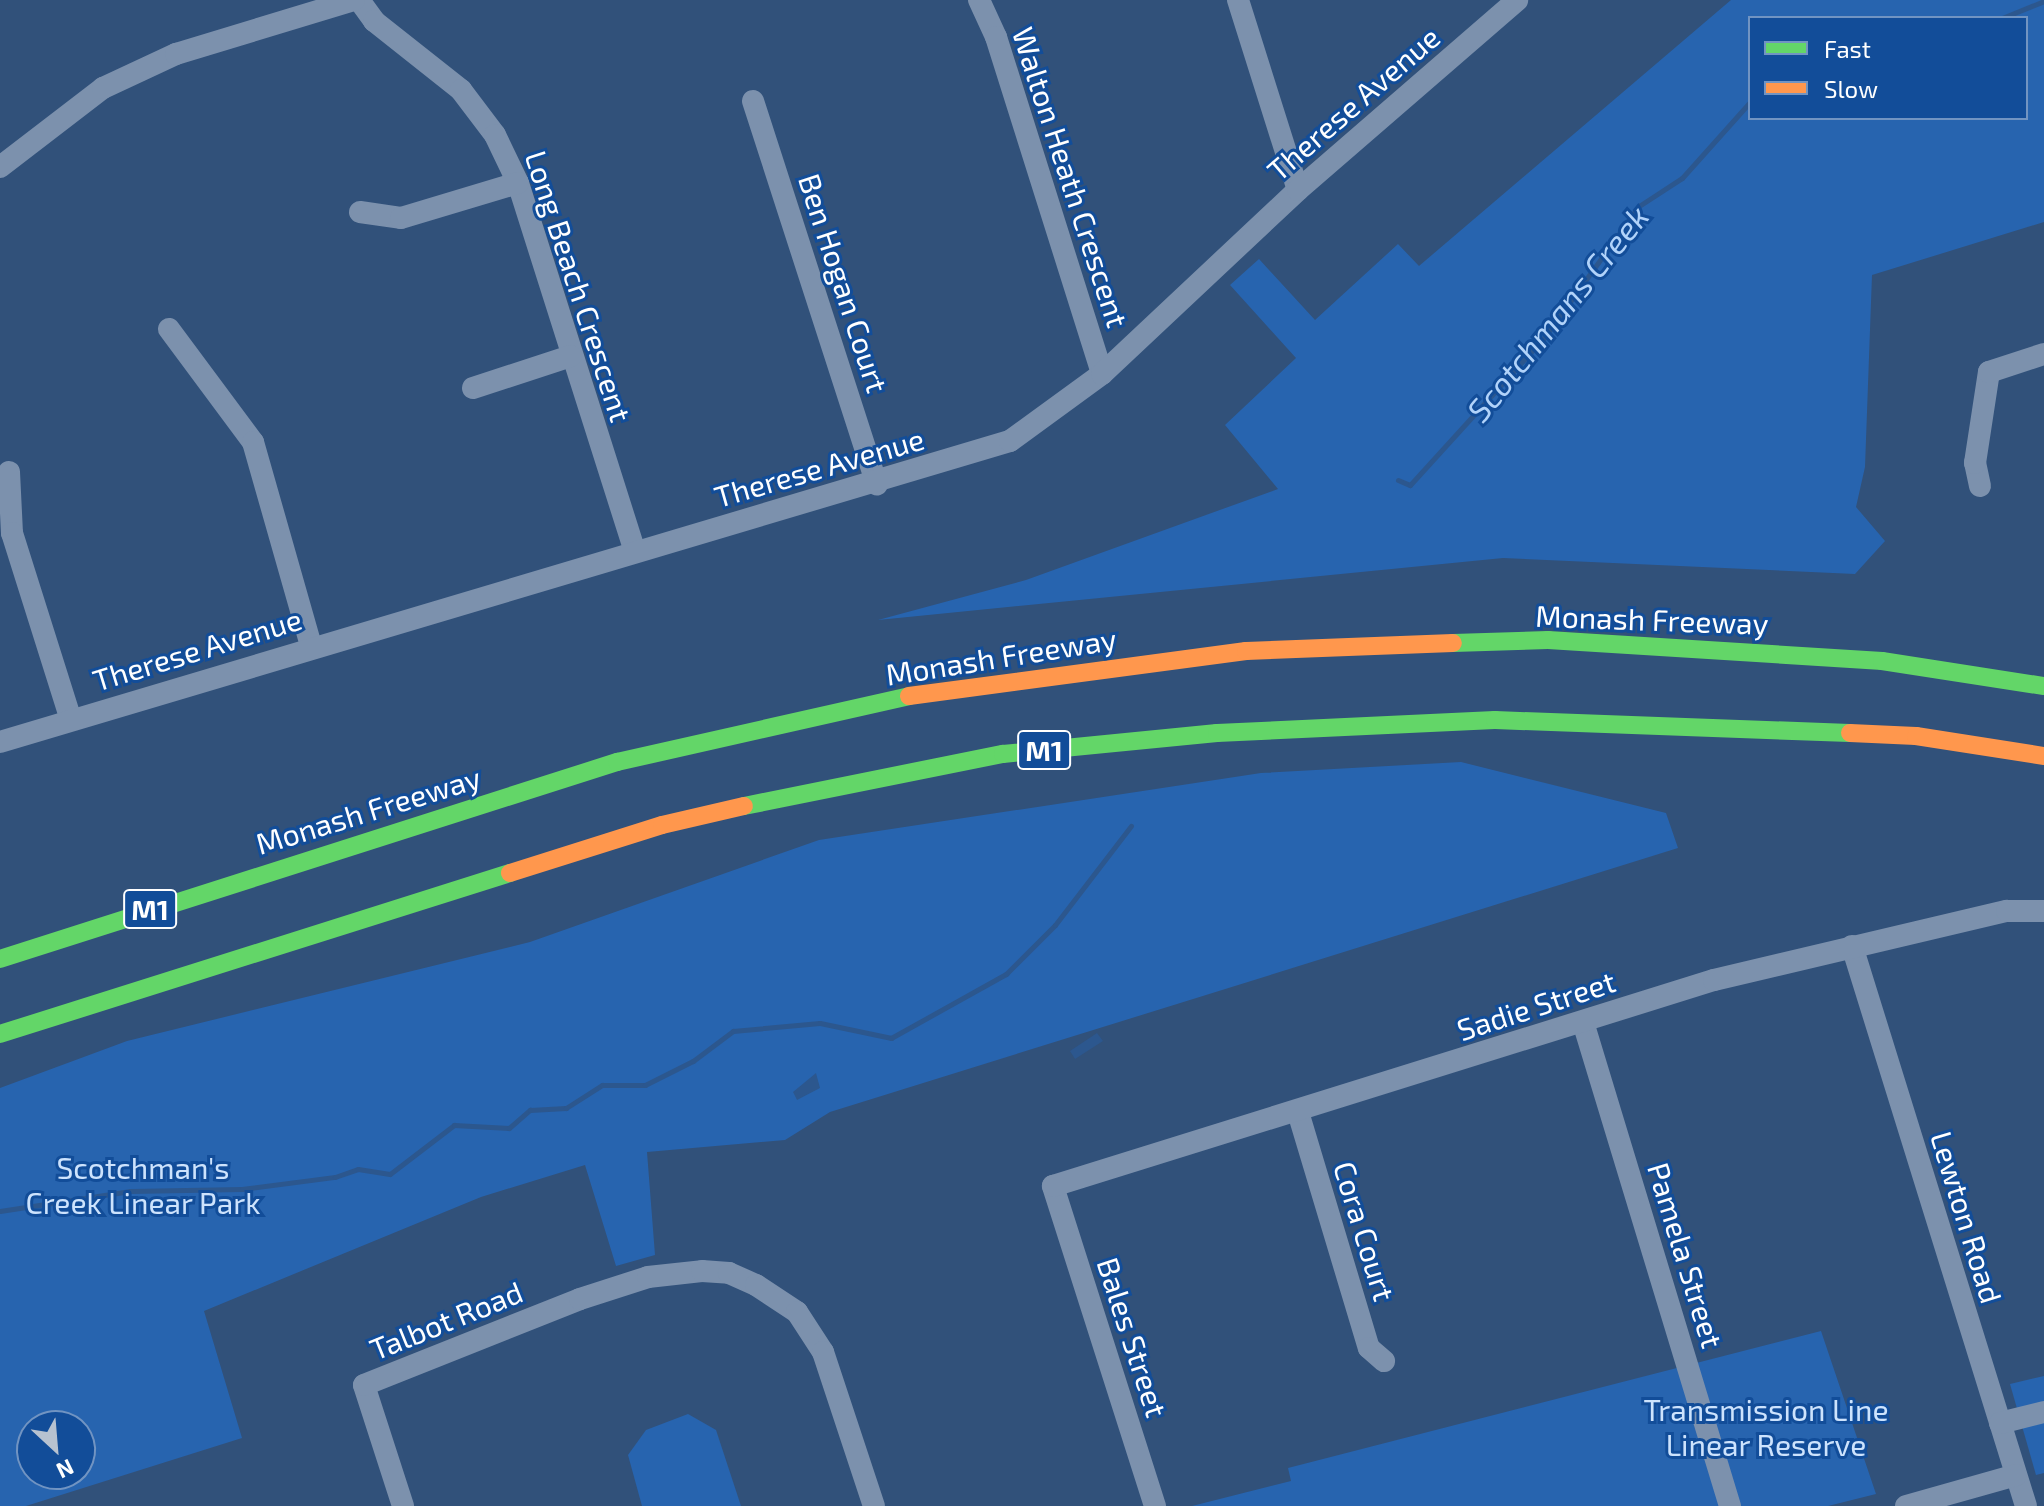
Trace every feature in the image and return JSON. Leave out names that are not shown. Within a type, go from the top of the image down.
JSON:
[{"type":"highway","name":"Monash Freeway","points":[[0,957],[617,762],[941,689],[1246,651],[1548,640],[1882,661],[2044,686]]},
{"type":"highway","name":"M1","points":[[0,1034],[662,825],[860,779],[1003,754],[1217,733],[1495,720],[1916,736],[2044,756]]},
{"type":"highway","points":[[0,1042],[77,1009]]},
{"type":"street","points":[[0,167],[103,88],[176,54],[357,0]]},
{"type":"street","name":"Long Beach Crescent","points":[[357,0],[374,21],[461,90],[495,135],[518,183],[634,549]]},
{"type":"street","name":"Walton Heath Crescent","points":[[979,0],[996,37],[1102,374]]},
{"type":"street","points":[[1238,0],[1298,190]]},
{"type":"street","name":"Therese Avenue","points":[[0,742],[634,549],[877,484],[1010,441],[1102,374],[1298,190],[1514,1]]},
{"type":"street","name":"Ben Hogan Court","points":[[753,101],[877,484]]},
{"type":"street","points":[[360,212],[401,218],[518,183]]},
{"type":"street","points":[[169,329],[253,442],[311,646]]},
{"type":"street","points":[[1980,486],[1975,463],[1989,372],[2044,354]]},
{"type":"street","points":[[473,388],[571,356]]},
{"type":"street","points":[[9,472],[12,533],[71,720]]},
{"type":"street","name":"Sadie Street","points":[[1053,1186],[1714,980],[2007,911],[2044,911]]},
{"type":"street","name":"Lewton Road","points":[[1852,946],[2026,1506]]},
{"type":"street","name":"Pamela Street","points":[[1583,1022],[1730,1506]]},
{"type":"street","name":"Cora Court","points":[[1298,1112],[1369,1348],[1384,1361]]},
{"type":"street","name":"Bales Street","points":[[1053,1186],[1155,1506]]},
{"type":"street","name":"Talbot Road","points":[[403,1506],[364,1385],[580,1299],[648,1277],[702,1271],[729,1273],[756,1285],[797,1312],[823,1352],[874,1506]]},
{"type":"street","points":[[2000,1423],[2044,1412]]},
{"type":"street","points":[[1906,1506],[2016,1475]]},
{"type":"green space","points":[[1731,0],[2044,0],[2044,222],[1872,275],[1865,467],[1856,507],[1885,541],[1855,574],[1503,558],[878,620],[1026,580],[1278,489],[1225,425],[1296,358],[1230,285],[1259,259],[1315,320],[1398,244],[1419,266]]},
{"type":"green space","name":"Scotchman's Creek Linear Park","points":[[1461,762],[1666,813],[1678,848],[830,1112],[785,1140],[647,1152],[655,1255],[616,1266],[585,1165],[481,1197],[204,1311],[242,1438],[96,1484],[96,1410],[16,1410],[16,1490],[77,1490],[26,1506],[0,1506],[0,1088],[127,1041],[530,942],[819,840],[1261,773]]},
{"type":"green space","name":"Transmission Line Linear Reserve","points":[[1821,1331],[1876,1494],[1828,1506],[1192,1506],[1291,1481],[1288,1468]]},
{"type":"green space","points":[[2044,1376],[2044,1473],[2036,1475],[2010,1384]]},
{"type":"green space","points":[[688,1414],[716,1430],[741,1506],[642,1506],[628,1455],[646,1430]]},
{"type":"shaded area","points":[[1097,1033],[1103,1041],[1075,1059],[1070,1051]]},
{"type":"shaded area","points":[[816,1073],[820,1088],[797,1100],[793,1092]]},
{"type":"waterway","name":"Scotchmans Creek","points":[[2007,16],[2044,1]]},
{"type":"waterway","name":"Scotchmans Creek","points":[[1398,480],[1410,485],[1543,339],[1639,206],[1682,178],[1748,104]]},
{"type":"waterway","name":"Scotchmans Creek","points":[[0,1211],[130,1191],[242,1189],[335,1177],[358,1169],[390,1174],[454,1125],[509,1128],[530,1110],[566,1108],[602,1085],[645,1085],[693,1061],[733,1031],[820,1023],[891,1038],[1006,974],[1055,925],[1131,826]]},
{"type":"traffic: fast","points":[[1453,643],[1548,640],[1882,661],[2044,686]]},
{"type":"traffic: fast","points":[[0,959],[617,762],[909,696]]},
{"type":"traffic: fast","points":[[744,806],[1003,754],[1217,733],[1495,720],[1850,733]]},
{"type":"traffic: fast","points":[[0,1034],[510,873]]},
{"type":"traffic: slow","points":[[909,696],[1246,651],[1453,643]]},
{"type":"traffic: slow","points":[[1850,733],[1916,736],[2044,756]]},
{"type":"traffic: slow","points":[[510,873],[662,825],[744,806]]}]
